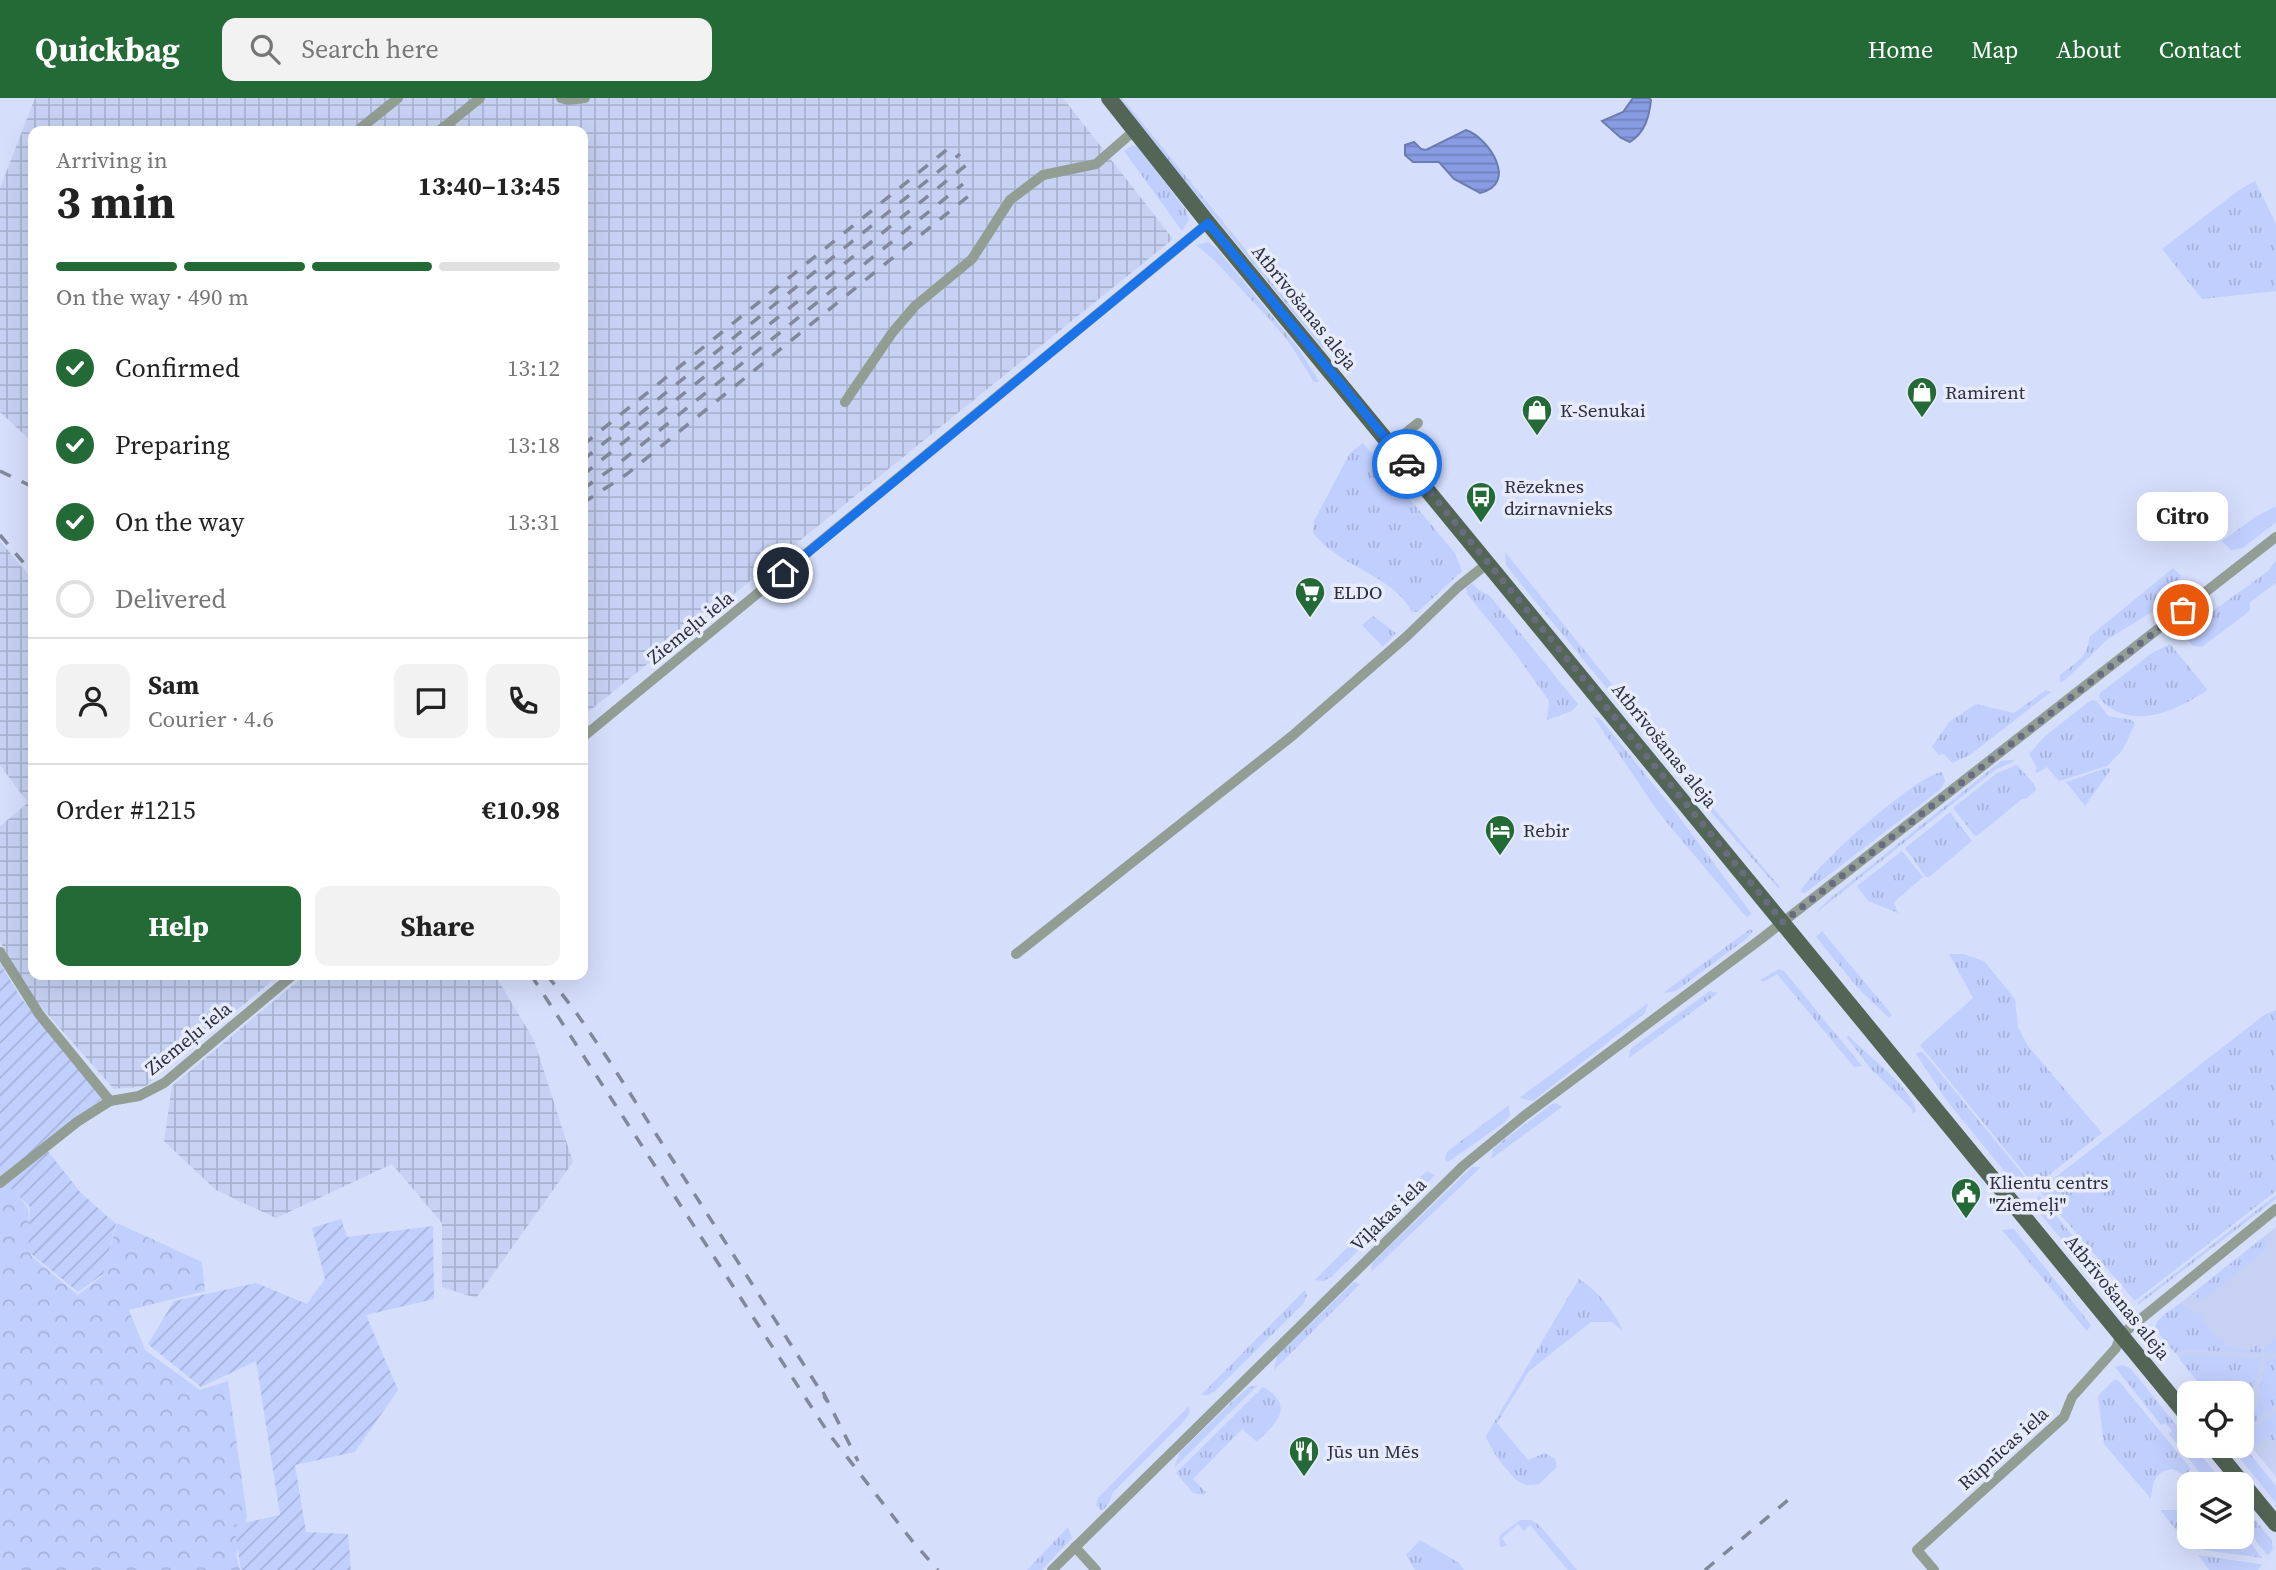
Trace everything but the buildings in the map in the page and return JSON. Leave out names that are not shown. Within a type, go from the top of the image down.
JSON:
[{"type":"main road","name":"Atbrīvošanas aleja","points":[[1109,98],[1208,223],[2177,1403]]},
{"type":"main road","points":[[2221,1458],[2276,1524]]},
{"type":"street","points":[[363,126],[398,98]]},
{"type":"street","points":[[445,126],[480,98]]},
{"type":"street","points":[[561,98],[585,98]]},
{"type":"street","points":[[845,401],[892,333],[915,306],[972,259],[1010,200],[1043,175],[1096,164],[1135,130]]},
{"type":"street","name":"Ziemeļu iela","points":[[588,733],[1208,223]]},
{"type":"street","points":[[1391,445],[1418,423]]},
{"type":"street","name":"Viļakas iela","points":[[1052,1570],[1463,1166],[1524,1116],[1783,922],[2276,537]]},
{"type":"street","points":[[1016,954],[1292,736],[1488,562]]},
{"type":"street","points":[[0,953],[39,1014],[110,1101]]},
{"type":"street","name":"Ziemeļu iela","points":[[0,1183],[77,1122],[110,1101],[139,1096],[164,1083],[287,980]]},
{"type":"street","name":"Rūpnīcas iela","points":[[1934,1570],[1917,1550],[2064,1417],[2072,1397],[2116,1348],[2122,1335],[2276,1209]]},
{"type":"street","points":[[1075,1547],[1096,1570]]},
{"type":"shaded area","points":[[35,98],[1063,98],[1173,239],[588,712],[588,126],[28,126],[28,438],[0,412],[0,188]]},
{"type":"shaded area","points":[[1633,98],[1651,100],[1645,124],[1630,142],[1621,138],[1602,121],[1623,112]]},
{"type":"shaded area","points":[[1466,130],[1491,151],[1499,171],[1498,180],[1492,188],[1480,193],[1454,179],[1439,162],[1413,162],[1405,155],[1405,145],[1414,142],[1426,150]]},
{"type":"shaded area","points":[[0,541],[28,574],[28,803],[0,765]]},
{"type":"shaded area","points":[[28,803],[28,980],[273,980],[146,1086],[114,1089],[34,999],[0,942],[0,826]]},
{"type":"shaded area","points":[[299,980],[498,980],[534,1040],[573,1162],[476,1298],[442,1287],[442,1223],[392,1164],[276,1218],[216,1190],[164,1141],[172,1086]]},
{"type":"shaded area","points":[[2276,1227],[2276,1477],[2254,1450],[2254,1381],[2198,1381],[2156,1329],[2158,1321]]},
{"type":"green space","points":[[1117,98],[1122,98],[1326,348],[1322,348]]},
{"type":"green space","points":[[1133,145],[1138,147],[1186,210],[1189,220],[1182,231],[1124,151]]},
{"type":"green space","points":[[2255,181],[2276,224],[2276,291],[2202,299],[2162,249],[2239,190]]},
{"type":"green space","points":[[1208,242],[1218,250],[1298,348],[1318,382],[1314,382],[1273,323],[1214,260],[1196,245]]},
{"type":"green space","points":[[1363,443],[1455,553],[1462,571],[1418,612],[1412,612],[1392,588],[1324,545],[1313,533],[1314,521],[1350,453]]},
{"type":"green space","points":[[2276,506],[2276,522],[2243,548],[2231,550],[2222,541],[2257,516]]},
{"type":"green space","points":[[1505,552],[1779,889],[1680,777],[1522,585],[1506,565]]},
{"type":"green space","points":[[2276,561],[2276,583],[2250,602],[2250,610],[2202,647],[2193,646],[2184,636],[2184,632],[2268,571]]},
{"type":"green space","points":[[2173,568],[2181,576],[2179,578],[2182,583],[2173,599],[2108,639],[2060,682],[2060,675],[2084,655],[2089,637]]},
{"type":"green space","points":[[1472,583],[1489,595],[1578,704],[1572,711],[1547,720],[1549,701],[1515,653],[1467,594],[1466,588]]},
{"type":"green space","points":[[1373,616],[1396,633],[1383,647],[1362,625]]},
{"type":"green space","points":[[2170,644],[2206,691],[2180,706],[2152,715],[2138,716],[2111,708],[2099,698],[2100,693],[2152,653]]},
{"type":"green space","points":[[2046,690],[2051,692],[1970,755],[1952,763],[1932,747],[1949,722],[1976,704],[2014,713]]},
{"type":"green space","points":[[2091,700],[2097,701],[2108,716],[2132,720],[2135,724],[2122,751],[2107,766],[2059,781],[2047,767],[2037,773],[2029,754],[2045,736]]},
{"type":"green space","points":[[1593,716],[1599,718],[1607,727],[1673,809],[1752,914],[1747,917],[1741,911],[1659,813]]},
{"type":"green space","points":[[2001,761],[2015,761],[1995,770],[1816,913],[1827,901]]},
{"type":"green space","points":[[2017,765],[2036,790],[1977,836],[1974,835],[1953,808],[1997,773]]},
{"type":"green space","points":[[2110,769],[2109,772],[2085,806],[2066,782]]},
{"type":"green space","points":[[1942,772],[1945,781],[1941,789],[1805,893],[1800,892],[1824,863],[1866,824],[1911,788]]},
{"type":"green space","points":[[1950,812],[1972,841],[1926,877],[1905,848]]},
{"type":"green space","points":[[1902,851],[1923,877],[1894,902],[1898,913],[1868,901],[1857,886]]},
{"type":"green space","points":[[1750,929],[1753,931],[1746,939],[1676,991],[1663,993]]},
{"type":"green space","points":[[1822,931],[1892,1015],[1889,1018],[1857,987],[1816,937]]},
{"type":"green space","points":[[1949,954],[1963,954],[1984,961],[2015,999],[2018,1027],[2028,1046],[2102,1133],[2035,1186],[1920,1045],[1973,998]]},
{"type":"green space","points":[[0,963],[21,998],[102,1099],[0,1178]]},
{"type":"green space","points":[[1779,969],[1784,971],[1862,1066],[1854,1067],[1777,974],[1763,982],[1760,980]]},
{"type":"green space","points":[[1710,991],[1718,993],[1629,1058],[1630,1050],[1634,1046]]},
{"type":"green space","points":[[1648,1003],[1645,1013],[1533,1101],[1519,1098]]},
{"type":"green space","points":[[2276,1010],[2276,1191],[2135,1301],[2039,1190],[2264,1015]]},
{"type":"green space","points":[[1848,1035],[1906,1092],[1916,1111],[1913,1114],[1911,1108],[1871,1069],[1847,1038]]},
{"type":"green space","points":[[1919,1052],[1932,1063],[2034,1188],[2027,1192],[2019,1189],[1947,1101],[1916,1054]]},
{"type":"green space","points":[[1556,1103],[1562,1107],[1491,1159],[1496,1146]]},
{"type":"green space","points":[[1509,1105],[1510,1115],[1505,1122],[1448,1162],[1445,1160],[1449,1150]]},
{"type":"green space","points":[[47,1150],[80,1192],[116,1224],[103,1274],[78,1292],[28,1251],[30,1207],[5,1183]]},
{"type":"green space","points":[[1472,1167],[1481,1167],[1371,1272],[1372,1263]]},
{"type":"green space","points":[[1427,1171],[1435,1175],[1396,1213],[1388,1208]]},
{"type":"green space","points":[[0,1174],[28,1208],[31,1256],[78,1295],[102,1276],[117,1223],[202,1262],[205,1291],[129,1310],[145,1350],[200,1390],[228,1381],[247,1517],[236,1555],[240,1570],[0,1570]]},
{"type":"green space","points":[[2039,1195],[2125,1299],[2118,1306],[2036,1209]]},
{"type":"green space","points":[[2276,1195],[2276,1199],[2138,1305],[2138,1302]]},
{"type":"green space","points":[[1379,1216],[1383,1226],[1331,1277],[1324,1281],[1315,1280]]},
{"type":"green space","points":[[341,1219],[347,1237],[433,1226],[434,1299],[366,1315],[398,1390],[355,1452],[295,1465],[306,1532],[348,1534],[351,1570],[241,1570],[234,1525],[280,1515],[256,1361],[201,1387],[148,1344],[174,1301],[256,1283],[307,1304],[325,1279],[312,1228]]},
{"type":"green space","points":[[2014,1229],[2091,1325],[2087,1331],[2002,1230]]},
{"type":"green space","points":[[2264,1237],[2267,1242],[2266,1250],[2208,1296],[2199,1299],[2192,1294]]},
{"type":"green space","points":[[1579,1279],[1605,1302],[1623,1331],[1612,1322],[1591,1322],[1529,1371],[1497,1423],[1528,1460],[1545,1453],[1555,1459],[1557,1467],[1539,1484],[1526,1485],[1506,1469],[1486,1436]]},
{"type":"green space","points":[[1354,1282],[1360,1284],[1274,1370],[1277,1356]]},
{"type":"green space","points":[[1305,1290],[1307,1295],[1303,1304],[1215,1391],[1201,1395]]},
{"type":"green space","points":[[2179,1304],[2205,1316],[2201,1319],[2218,1340],[2221,1337],[2227,1346],[2249,1351],[2257,1345],[2261,1350],[2276,1338],[2276,1353],[2183,1350],[2175,1353],[2155,1329],[2161,1318]]},
{"type":"green space","points":[[2180,1356],[2261,1358],[2254,1387],[2254,1381],[2197,1381],[2180,1360]]},
{"type":"green space","points":[[2276,1358],[2276,1405],[2254,1422],[2254,1412],[2266,1361]]},
{"type":"green space","points":[[2122,1365],[2131,1369],[2177,1426],[2177,1444],[2169,1434],[2172,1430],[2165,1423],[2161,1425],[2115,1367]]},
{"type":"green space","points":[[2115,1379],[2119,1381],[2177,1452],[2177,1458],[2182,1458],[2191,1469],[2188,1472],[2172,1469],[2161,1473],[2154,1484],[2151,1499],[2104,1444],[2098,1396]]},
{"type":"green space","points":[[1258,1385],[1174,1468],[1180,1452],[1237,1397],[1249,1387]]},
{"type":"green space","points":[[1263,1387],[1279,1401],[1280,1415],[1276,1422],[1257,1442],[1242,1429],[1193,1479],[1206,1492],[1204,1495],[1193,1493],[1176,1473]]},
{"type":"green space","points":[[1189,1406],[1190,1412],[1185,1420],[1113,1492],[1102,1511],[1096,1505],[1098,1498]]},
{"type":"green space","points":[[2276,1412],[2276,1440],[2263,1440],[2254,1445],[2254,1429]]},
{"type":"green space","points":[[2188,1458],[2203,1458],[2215,1472],[2199,1472]]},
{"type":"green space","points":[[2240,1458],[2253,1458],[2276,1486],[2276,1503],[2254,1476],[2254,1472],[2251,1472]]},
{"type":"green space","points":[[2160,1510],[2177,1510],[2177,1531]]},
{"type":"green space","points":[[2254,1518],[2271,1539],[2273,1549],[2268,1556],[2254,1539]]},
{"type":"green space","points":[[1520,1520],[1531,1520],[1540,1526],[1577,1570],[1568,1570],[1530,1525],[1524,1531],[1518,1524],[1502,1538],[1507,1545],[1500,1546],[1499,1536]]},
{"type":"green space","points":[[1068,1527],[1072,1538],[1042,1570],[1027,1570]]},
{"type":"green space","points":[[1420,1540],[1459,1563],[1464,1570],[1415,1570],[1406,1555]]},
{"type":"green space","points":[[2254,1547],[2262,1558],[2198,1549]]},
{"type":"green space","points":[[2198,1555],[2262,1565],[2258,1570],[2209,1570]]},
{"type":"railway","points":[[588,441],[955,143]]},
{"type":"railway","points":[[588,456],[960,154]]},
{"type":"railway","points":[[588,471],[970,162]]},
{"type":"railway","points":[[588,485],[963,184]]},
{"type":"railway","points":[[588,500],[627,474],[971,194]]},
{"type":"railway","points":[[0,471],[28,485]]},
{"type":"railway","points":[[0,535],[28,568]]},
{"type":"railway","points":[[534,980],[829,1434],[938,1570]]},
{"type":"railway","points":[[551,980],[608,1059],[827,1401]]},
{"type":"railway","points":[[823,1392],[858,1461]]},
{"type":"railway","points":[[1705,1570],[1788,1500]]},
{"type":"way so far","points":[[1407,464],[1783,922],[2183,610]]},
{"type":"place","name":"Ramirent","points":[[1922,419]]},
{"type":"place","name":"K-Senukai","points":[[1537,437]]},
{"type":"place","name":"Rēzeknes dzirnavnieks","points":[[1481,524]]},
{"type":"place","name":"Citro","points":[[2183,610]]},
{"type":"place","name":"ELDO","points":[[1310,619]]},
{"type":"place","name":"Rebir","points":[[1500,857]]},
{"type":"place","name":"Klientu centrs \"Ziemeļi\"","points":[[1966,1220]]},
{"type":"place","name":"Jūs un Mēs","points":[[1304,1478]]},
{"type":"route","points":[[783,573],[1208,223],[1407,464]]}]
